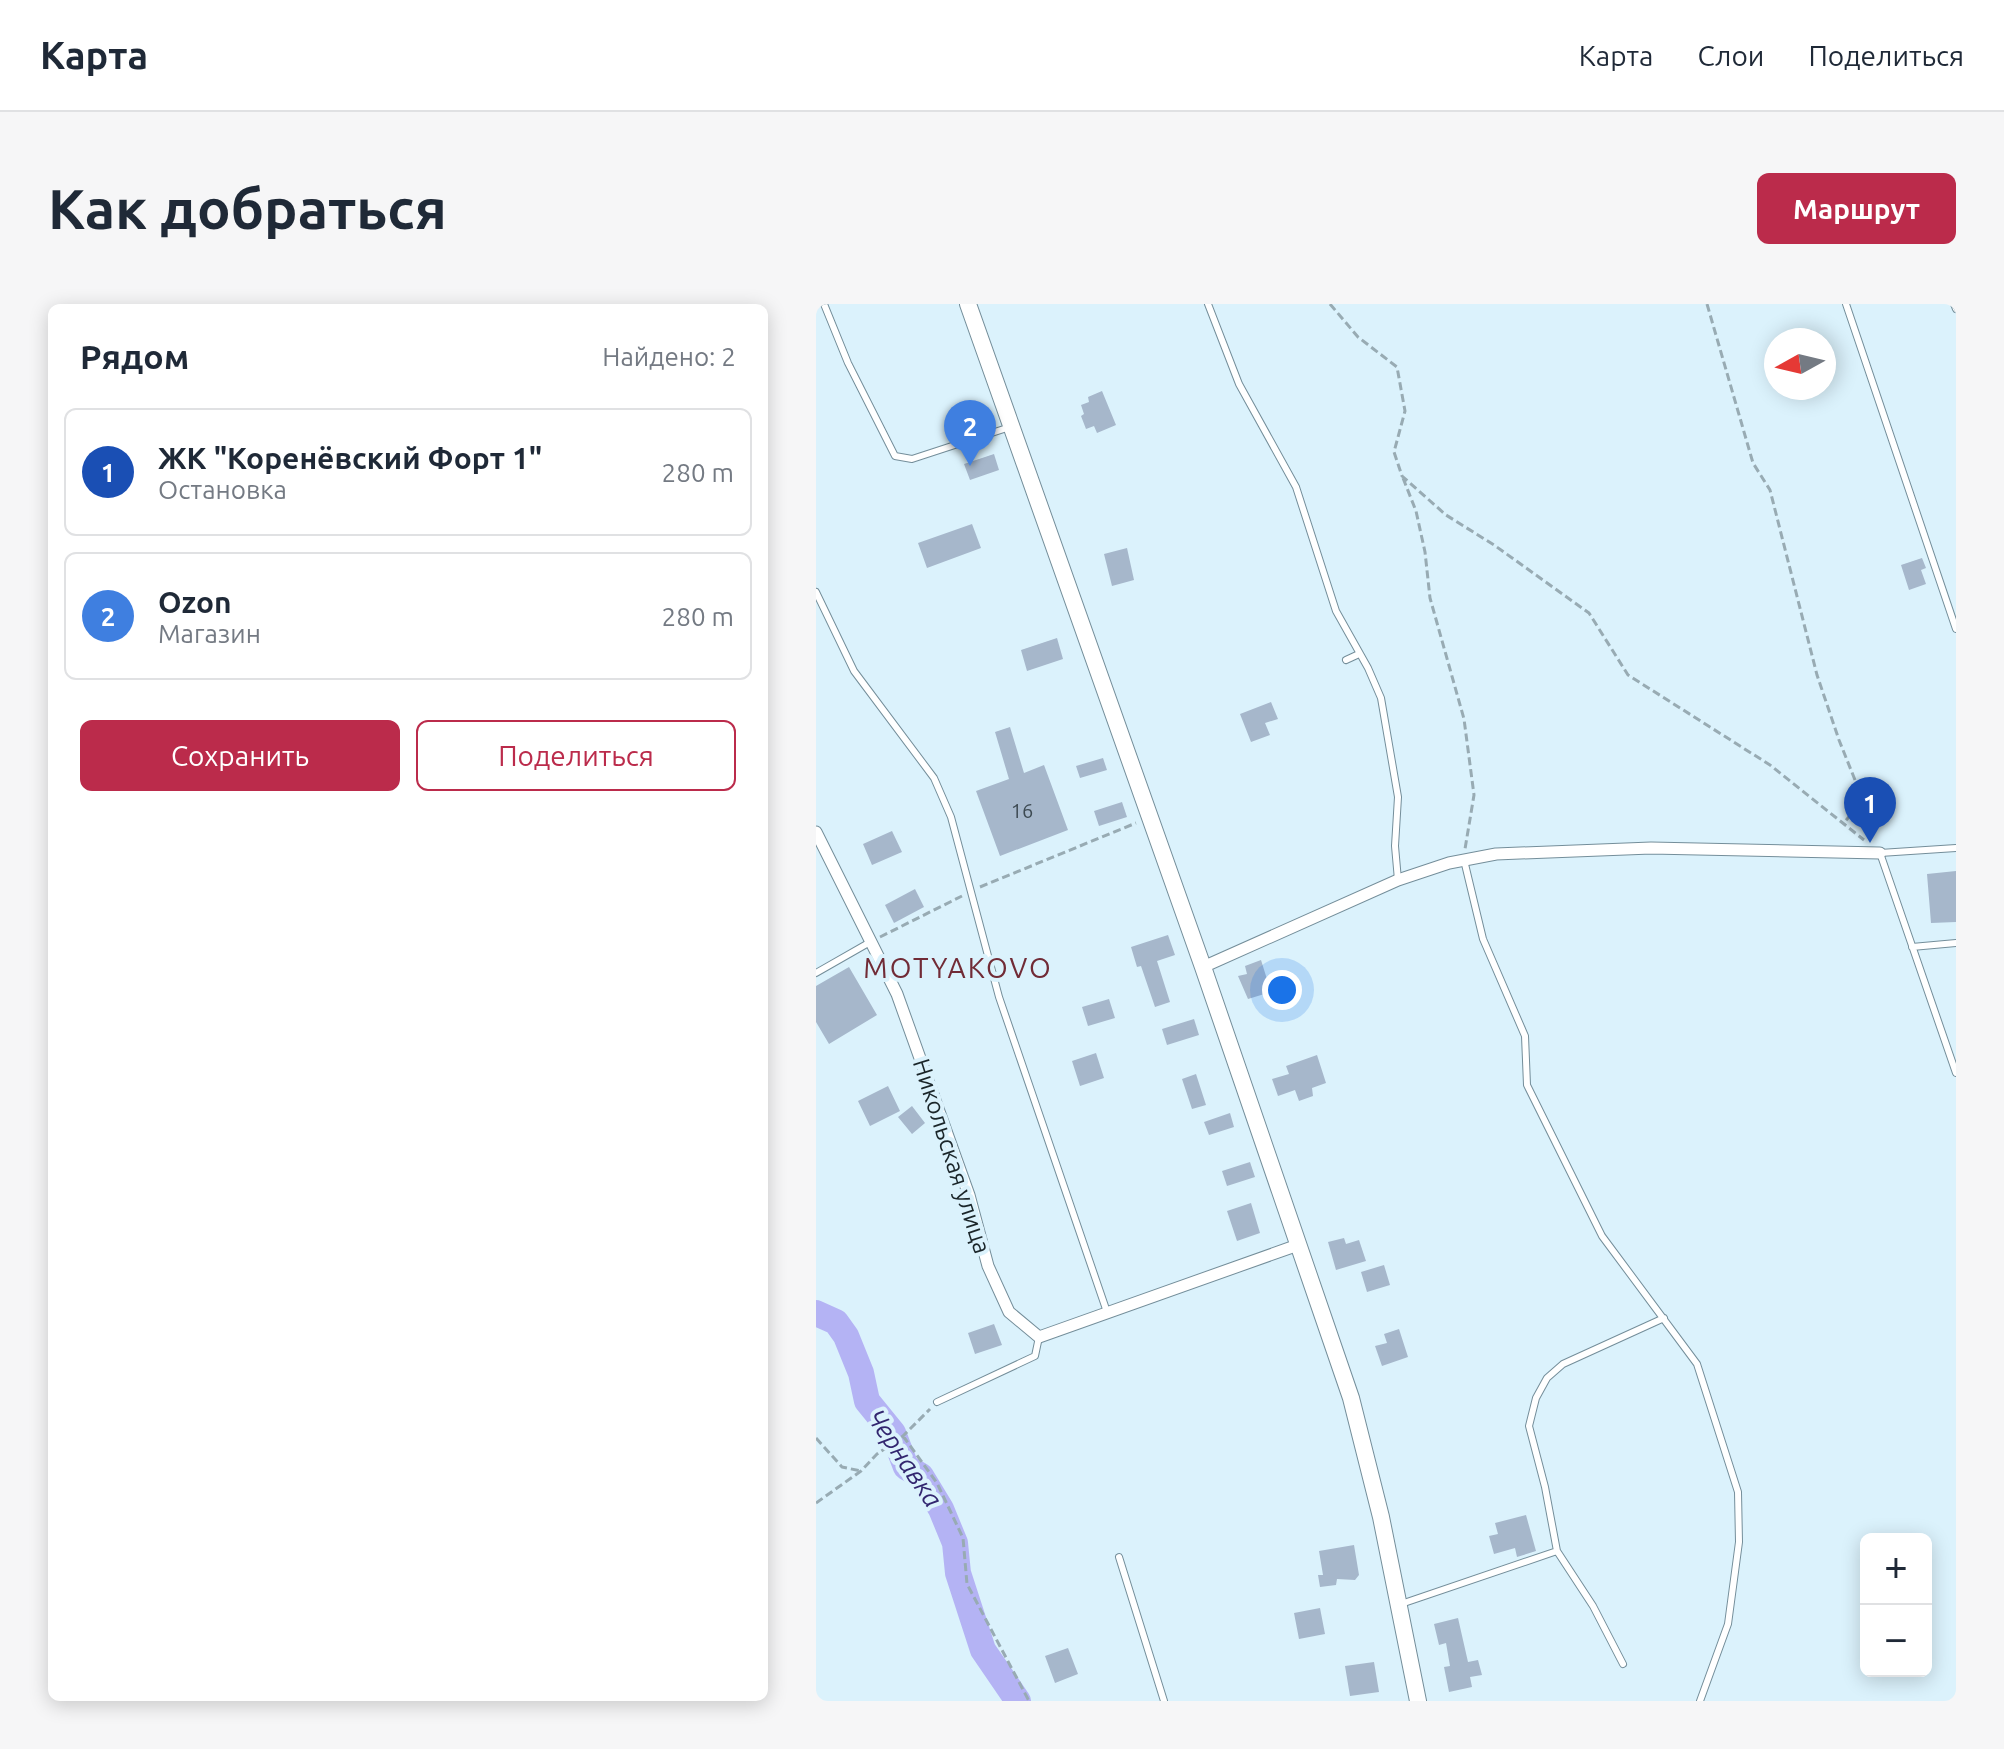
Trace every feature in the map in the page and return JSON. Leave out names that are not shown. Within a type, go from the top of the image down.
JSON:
[{"type":"main road","points":[[968,304],[1203,967],[1351,1398],[1368,1460],[1418,1701]]},
{"type":"street","name":"Никольская улица","points":[[816,832],[897,994],[969,1195],[988,1266],[1009,1312],[1039,1337]]},
{"type":"street","points":[[1203,967],[1398,880],[1464,860],[1496,854],[1651,848],[1880,853]]},
{"type":"street","points":[[1039,1337],[1298,1245]]},
{"type":"lane","points":[[824,304],[848,363],[895,456],[912,459],[1012,427]]},
{"type":"lane","points":[[1208,304],[1239,384],[1296,487],[1336,611],[1381,698],[1398,797],[1395,846],[1398,880]]},
{"type":"lane","points":[[1846,304],[1956,629]]},
{"type":"lane","points":[[816,592],[854,671],[934,778],[951,817],[999,997],[1107,1312]]},
{"type":"lane","points":[[1346,660],[1359,654]]},
{"type":"lane","points":[[1956,848],[1880,853],[1956,1073]]},
{"type":"lane","points":[[1464,860],[1483,939],[1525,1036],[1527,1085],[1602,1236],[1697,1364],[1738,1492],[1739,1542],[1728,1624],[1700,1701]]},
{"type":"lane","points":[[816,973],[872,941]]},
{"type":"lane","points":[[1912,947],[1956,943]]},
{"type":"lane","points":[[1623,1664],[1593,1606],[1557,1551],[1529,1426],[1536,1398],[1547,1378],[1563,1364],[1664,1318]]},
{"type":"lane","points":[[937,1402],[1035,1356],[1039,1337]]},
{"type":"lane","points":[[1399,1605],[1557,1551]]},
{"type":"lane","points":[[1119,1557],[1164,1701]]},
{"type":"path","points":[[1330,304],[1358,337],[1397,367],[1405,411],[1394,452],[1416,511],[1430,598],[1464,719],[1474,795],[1464,860]]},
{"type":"path","points":[[1707,304],[1753,463],[1770,490],[1817,675],[1863,800],[1843,824]]},
{"type":"path","points":[[1402,476],[1446,515],[1589,613],[1628,675],[1770,765],[1880,853]]},
{"type":"path","points":[[872,941],[972,891],[1150,817]]},
{"type":"path","points":[[816,1503],[903,1436],[937,1402]]},
{"type":"path","points":[[903,1436],[937,1483],[963,1538],[967,1584],[1029,1701]]},
{"type":"path","points":[[816,1438],[842,1467],[861,1471]]},
{"type":"building","points":[[1102,391],[1116,425],[1097,433],[1094,426],[1086,429],[1081,405],[1089,402],[1088,397]]},
{"type":"building","points":[[994,454],[999,470],[970,480],[964,464]]},
{"type":"building","points":[[972,524],[981,548],[927,568],[918,543]]},
{"type":"building","points":[[1127,548],[1134,580],[1112,586],[1104,554]]},
{"type":"building","points":[[1922,558],[1926,568],[1921,570],[1926,584],[1909,590],[1901,565]]},
{"type":"building","points":[[1057,638],[1063,659],[1027,671],[1021,650]]},
{"type":"building","points":[[1271,702],[1278,719],[1265,723],[1270,735],[1251,742],[1240,714]]},
{"type":"building","points":[[1010,727],[1024,773],[1044,765],[1068,830],[1000,856],[976,791],[1009,779],[995,732]]},
{"type":"building","points":[[1103,758],[1107,770],[1080,778],[1076,766]]},
{"type":"building","points":[[1122,802],[1127,817],[1099,826],[1094,811]]},
{"type":"building","points":[[892,831],[902,852],[872,865],[863,844]]},
{"type":"building","points":[[1956,871],[1956,922],[1931,923],[1927,874]]},
{"type":"building","points":[[915,889],[924,907],[894,923],[885,905]]},
{"type":"building","points":[[1168,935],[1175,955],[1157,961],[1170,1002],[1155,1007],[1131,947]]},
{"type":"building","points":[[1261,960],[1271,992],[1248,999],[1238,976],[1247,974],[1245,966]]},
{"type":"building","points":[[849,967],[877,1015],[829,1044],[816,1022],[816,986]]},
{"type":"building","points":[[1109,999],[1115,1018],[1088,1026],[1082,1007]]},
{"type":"building","points":[[1194,1019],[1199,1035],[1167,1045],[1162,1029]]},
{"type":"building","points":[[1096,1053],[1104,1078],[1080,1086],[1072,1061]]},
{"type":"building","points":[[1317,1055],[1326,1083],[1312,1088],[1313,1096],[1299,1101],[1295,1090],[1278,1096],[1272,1079],[1289,1074],[1286,1066]]},
{"type":"building","points":[[1196,1074],[1206,1105],[1192,1109],[1182,1079]]},
{"type":"building","points":[[888,1086],[900,1111],[870,1126],[858,1101]]},
{"type":"building","points":[[912,1106],[925,1123],[912,1134],[898,1117]]},
{"type":"building","points":[[1230,1113],[1234,1127],[1209,1135],[1204,1122]]},
{"type":"building","points":[[1250,1162],[1255,1177],[1227,1186],[1222,1171]]},
{"type":"building","points":[[1251,1203],[1260,1233],[1237,1241],[1227,1211]]},
{"type":"building","points":[[1344,1238],[1346,1244],[1359,1240],[1366,1261],[1336,1270],[1328,1242]]},
{"type":"building","points":[[1384,1265],[1390,1285],[1367,1292],[1361,1272]]},
{"type":"building","points":[[994,1324],[1002,1345],[975,1354],[968,1333]]},
{"type":"building","points":[[1399,1329],[1408,1357],[1382,1366],[1375,1346],[1387,1343],[1384,1334]]},
{"type":"building","points":[[1526,1515],[1536,1551],[1517,1557],[1515,1548],[1494,1554],[1489,1536],[1498,1534],[1495,1523]]},
{"type":"building","points":[[1354,1545],[1359,1575],[1355,1580],[1337,1579],[1336,1585],[1320,1587],[1318,1575],[1323,1575],[1319,1551]]},
{"type":"building","points":[[1320,1608],[1325,1634],[1299,1639],[1294,1613]]},
{"type":"building","points":[[1458,1618],[1468,1662],[1478,1660],[1482,1675],[1470,1677],[1472,1687],[1449,1692],[1444,1667],[1450,1666],[1446,1643],[1439,1645],[1434,1624]]},
{"type":"building","points":[[1068,1648],[1078,1674],[1055,1683],[1045,1656]]},
{"type":"building","points":[[1374,1662],[1379,1692],[1350,1696],[1345,1666]]},
{"type":"waterway","name":"Чернавка","points":[[816,1313],[836,1322],[846,1336],[861,1373],[867,1401],[893,1433],[906,1467],[921,1476],[941,1509],[955,1543],[958,1573],[983,1650],[1018,1701]]},
{"type":"place","name":"Ozon","points":[[970,466]]},
{"type":"place","name":"ЖК \"Коренёвский Форт 1\"","points":[[1870,843]]},
{"type":"district","name":"MOTYAKOVO","points":[[958,967]]}]
